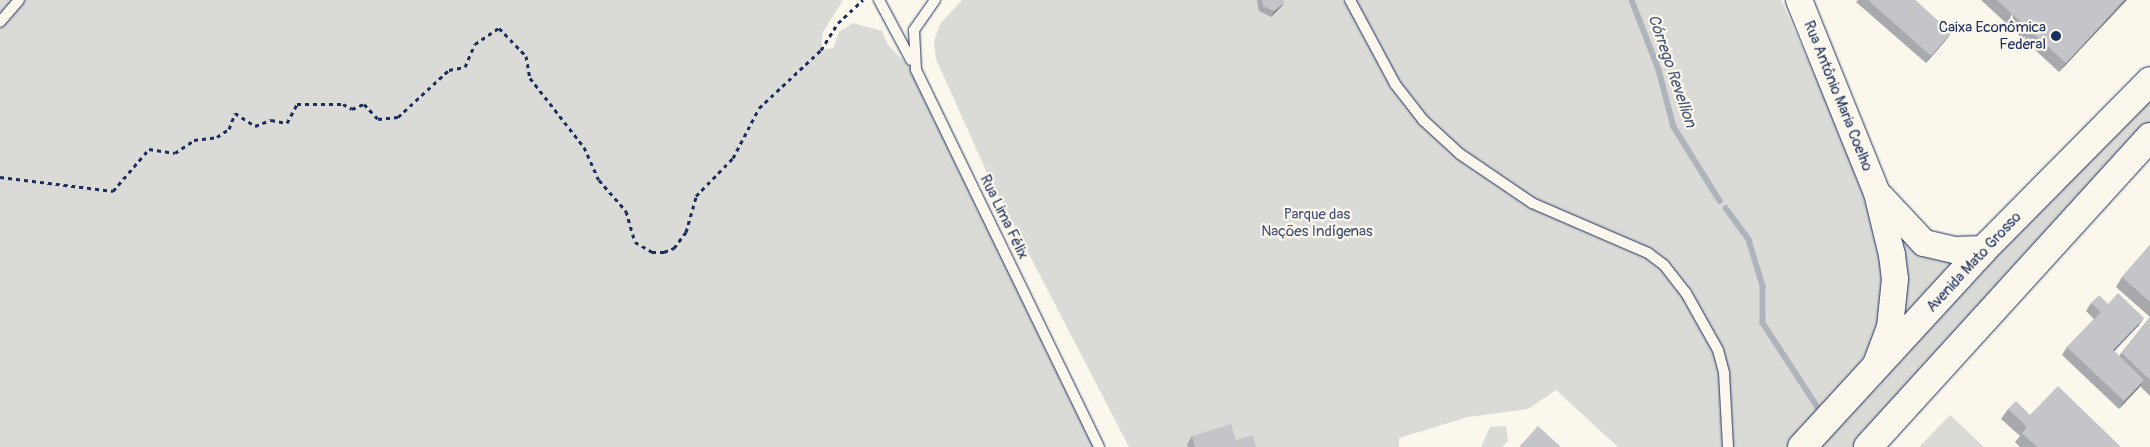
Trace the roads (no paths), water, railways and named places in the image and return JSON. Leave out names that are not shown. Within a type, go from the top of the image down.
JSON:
[{"type":"main road","name":"Avenida Mato Grosso","points":[[1802,447],[1873,374],[1984,249],[2150,81]]},
{"type":"main road","points":[[1868,447],[2150,137]]},
{"type":"street","name":"Rua Antônio Maria Coelho","points":[[1799,0],[1877,192],[1895,279],[1890,327],[1873,374]]},
{"type":"street","name":"Rua Antônio Maria Coelho","points":[[1877,192],[1924,242],[1954,250],[1984,249]]},
{"type":"lane","points":[[0,22],[19,0]]},
{"type":"lane","points":[[879,0],[916,70]]},
{"type":"lane","points":[[1350,0],[1395,84],[1423,120],[1460,154],[1532,203],[1648,253],[1664,265],[1686,293],[1720,356],[1728,447]]},
{"type":"lane","name":"Rua Lima Félix","points":[[931,2],[914,30],[916,70],[1099,447]]},
{"type":"waterway","name":"Córrego Revellion","points":[[1632,0],[1659,70],[1674,127],[1720,201]]},
{"type":"waterway","name":"Córrego Revellion","points":[[1726,208],[1749,240],[1763,286],[1763,323],[1819,409]]},
{"type":"place","name":"Caixa Econômica Federal","points":[[2056,36]]},
{"type":"park label","name":"Parque das Nações Indígenas","points":[[1317,222]]}]
